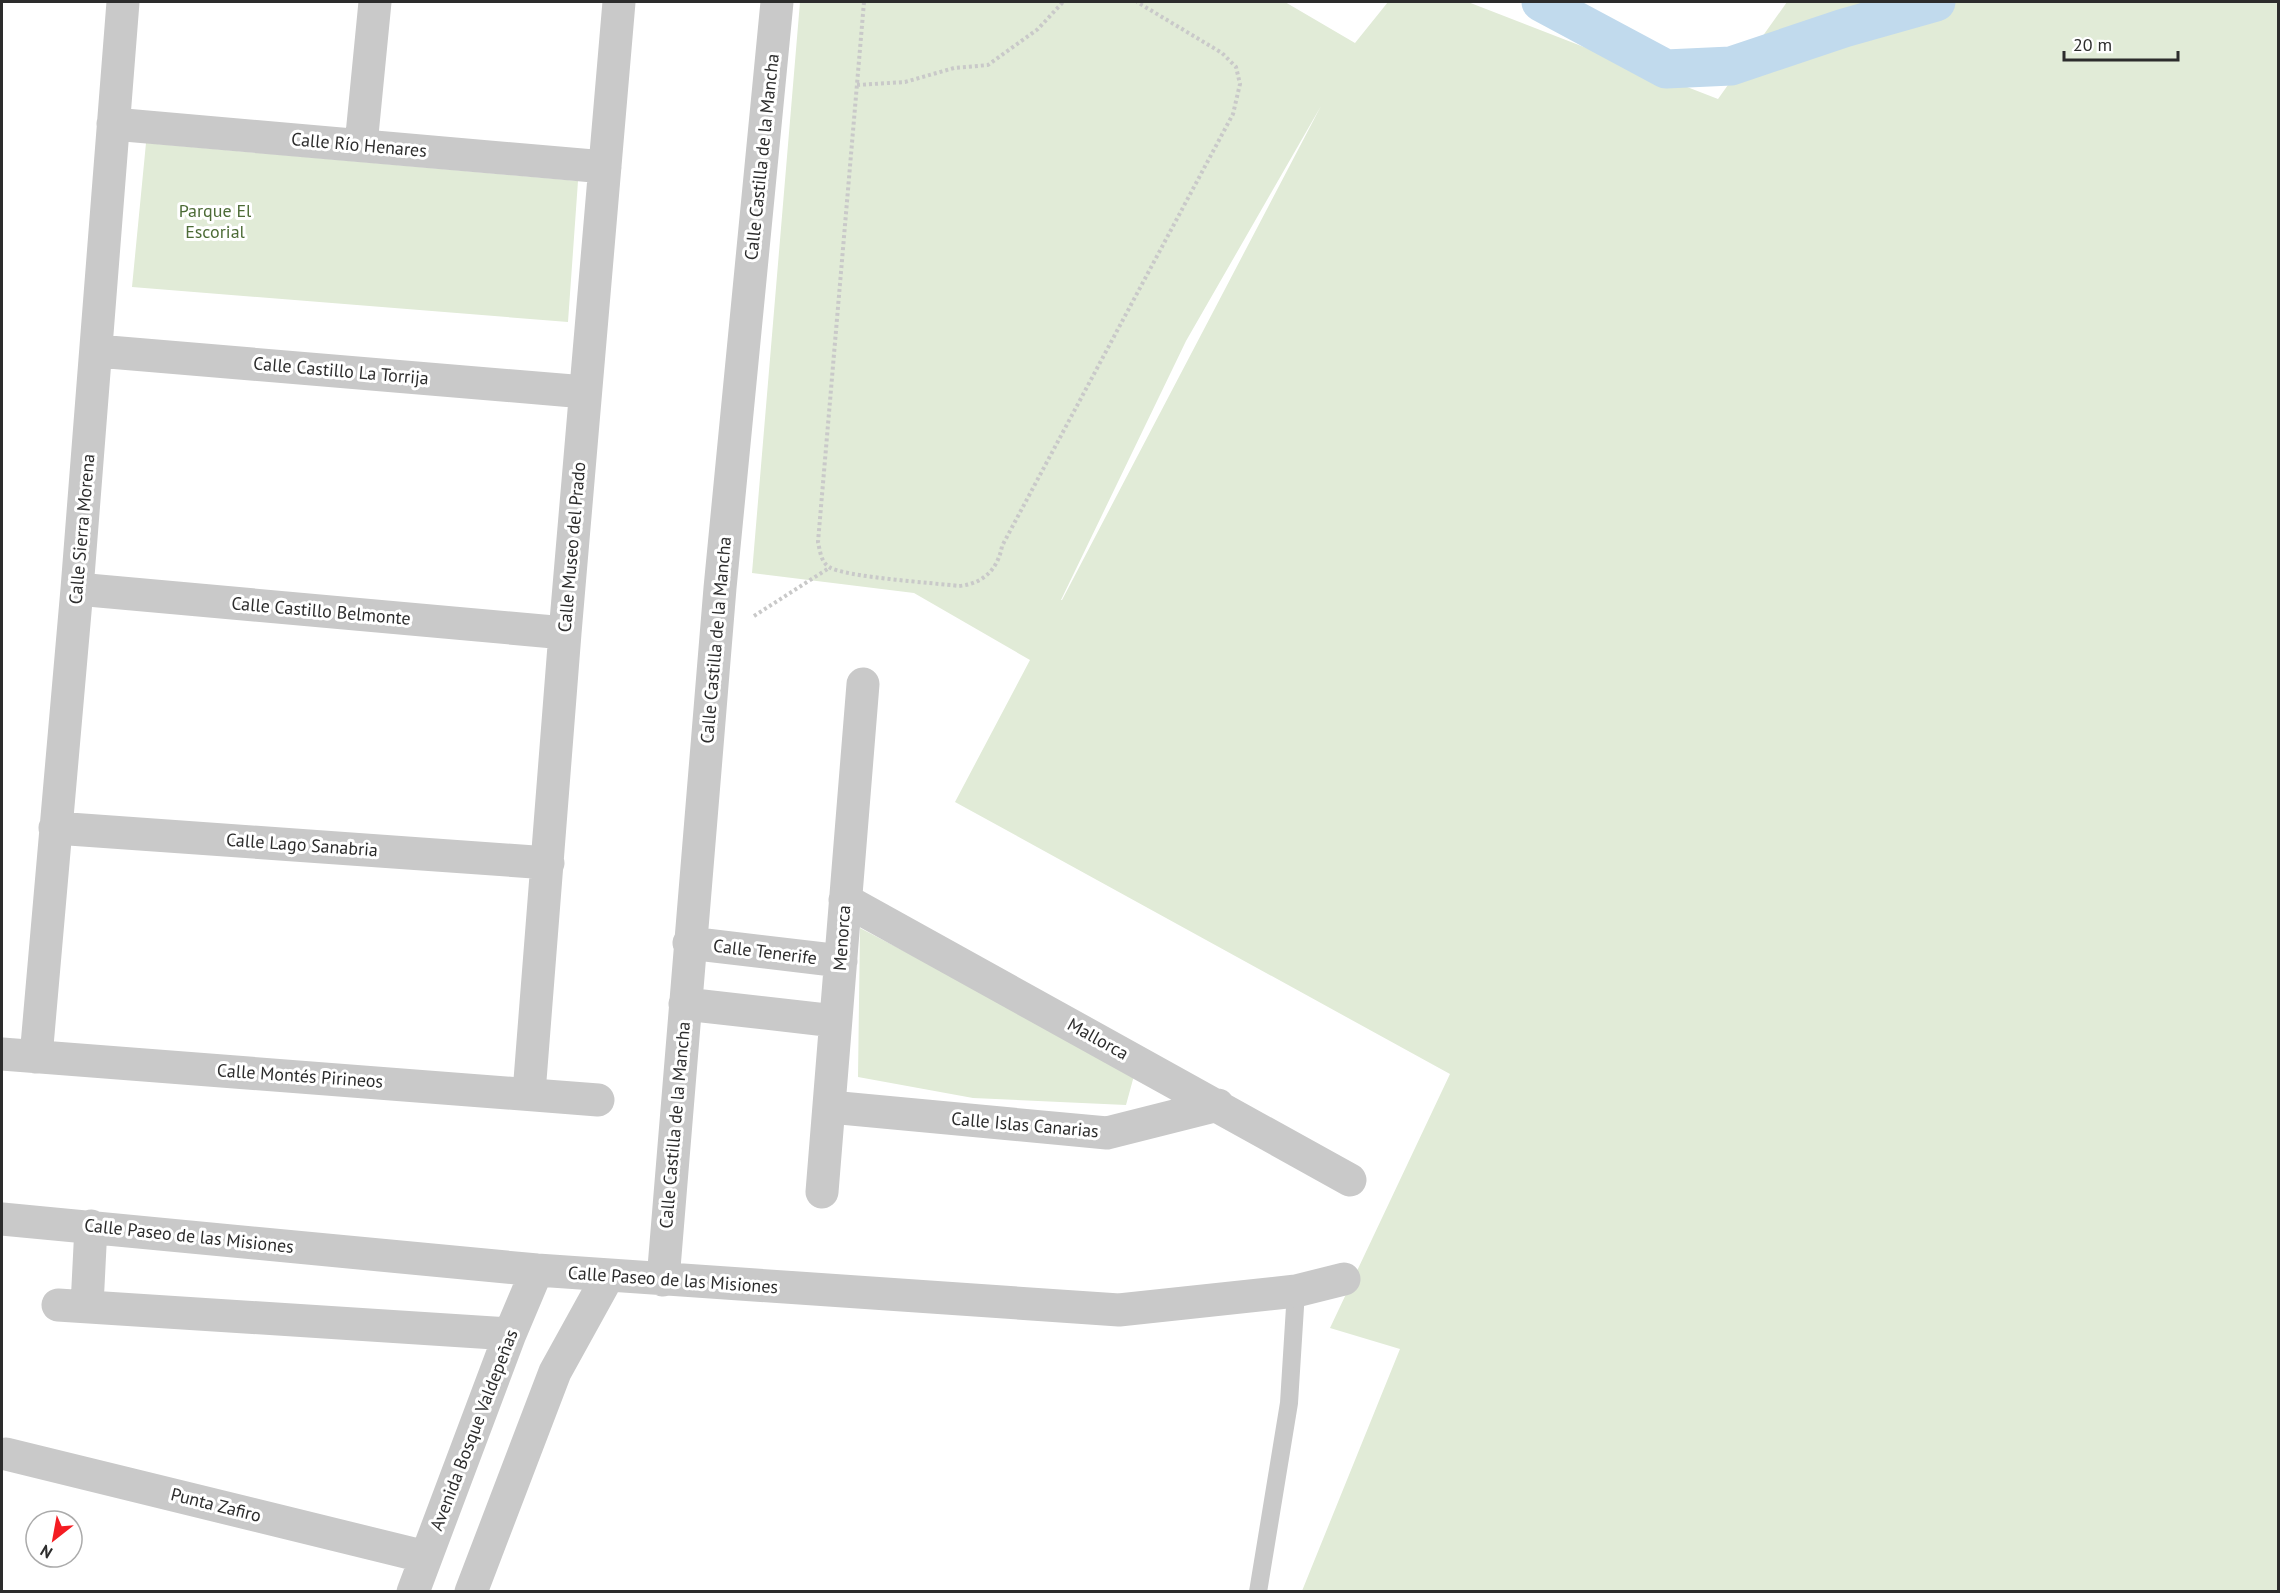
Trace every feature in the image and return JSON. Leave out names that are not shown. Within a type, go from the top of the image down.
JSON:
[{"type":"street","name":"Calle Sierra Morena","points":[[36,1057],[97,351],[123,2]]},
{"type":"street","points":[[361,146],[375,2]]},
{"type":"street","name":"Calle Museo del Prado","points":[[529,1093],[565,633],[619,2]]},
{"type":"street","name":"Calle Castilla de la Mancha","points":[[663,1280],[715,640],[777,2]]},
{"type":"street","name":"Calle Río Henares","points":[[113,124],[605,167]]},
{"type":"street","name":"Calle Castillo La Torrija","points":[[97,351],[585,392]]},
{"type":"street","name":"Calle Castillo Belmonte","points":[[77,589],[565,633]]},
{"type":"street","name":"Menorca","points":[[822,1192],[863,684]]},
{"type":"street","name":"Calle Lago Sanabria","points":[[55,828],[548,863]]},
{"type":"street","name":"Mallorca","points":[[845,900],[1350,1180]]},
{"type":"street","name":"Calle Tenerife","points":[[689,943],[841,961]]},
{"type":"street","points":[[685,1004],[835,1021]]},
{"type":"street","name":"Calle Montés Pirineos","points":[[2,1054],[598,1100]]},
{"type":"street","name":"Calle Islas Canarias","points":[[830,1107],[1107,1133],[1218,1105]]},
{"type":"street","name":"Calle Paseo de las Misiones","points":[[2,1219],[608,1276],[1119,1311],[1296,1292],[1344,1279]]},
{"type":"street","points":[[91,1226],[72,1305],[510,1334]]},
{"type":"street","name":"Avenida Bosque Valdepeñas","points":[[413,1592],[510,1334],[537,1270]]},
{"type":"street","points":[[471,1592],[555,1372],[608,1276]]},
{"type":"street","name":"Punta Zafiro","points":[[6,1454],[426,1557]]},
{"type":"lane","points":[[1258,1592],[1288,1403],[1296,1292]]},
{"type":"path","points":[[864,2],[818,542],[822,560],[829,568],[959,586],[972,585],[982,580],[992,570],[1001,555],[1002,546],[1233,114],[1240,84],[1236,67],[1222,53],[1137,2]]},
{"type":"path","points":[[857,85],[905,82],[954,68],[988,65],[1038,29],[1063,2]]},
{"type":"path","points":[[715,640],[829,568]]},
{"type":"green space","points":[[800,2],[1285,2],[1355,43],[1388,2],[1468,2],[1718,99],[1787,2],[2278,2],[2278,1591],[1302,1591],[1400,1349],[1330,1328],[1450,1074],[955,802],[1030,660],[914,593],[752,573]],"holes":[[[1321,106],[1062,600],[1186,341]]]},
{"type":"green space","name":"Parque El Escorial","points":[[146,143],[578,181],[568,322],[132,287]]},
{"type":"green space","points":[[860,928],[1135,1072],[1126,1105],[973,1098],[858,1077]]},
{"type":"waterway","points":[[1541,2],[1666,69],[1731,66],[1844,28],[1936,2]]}]
